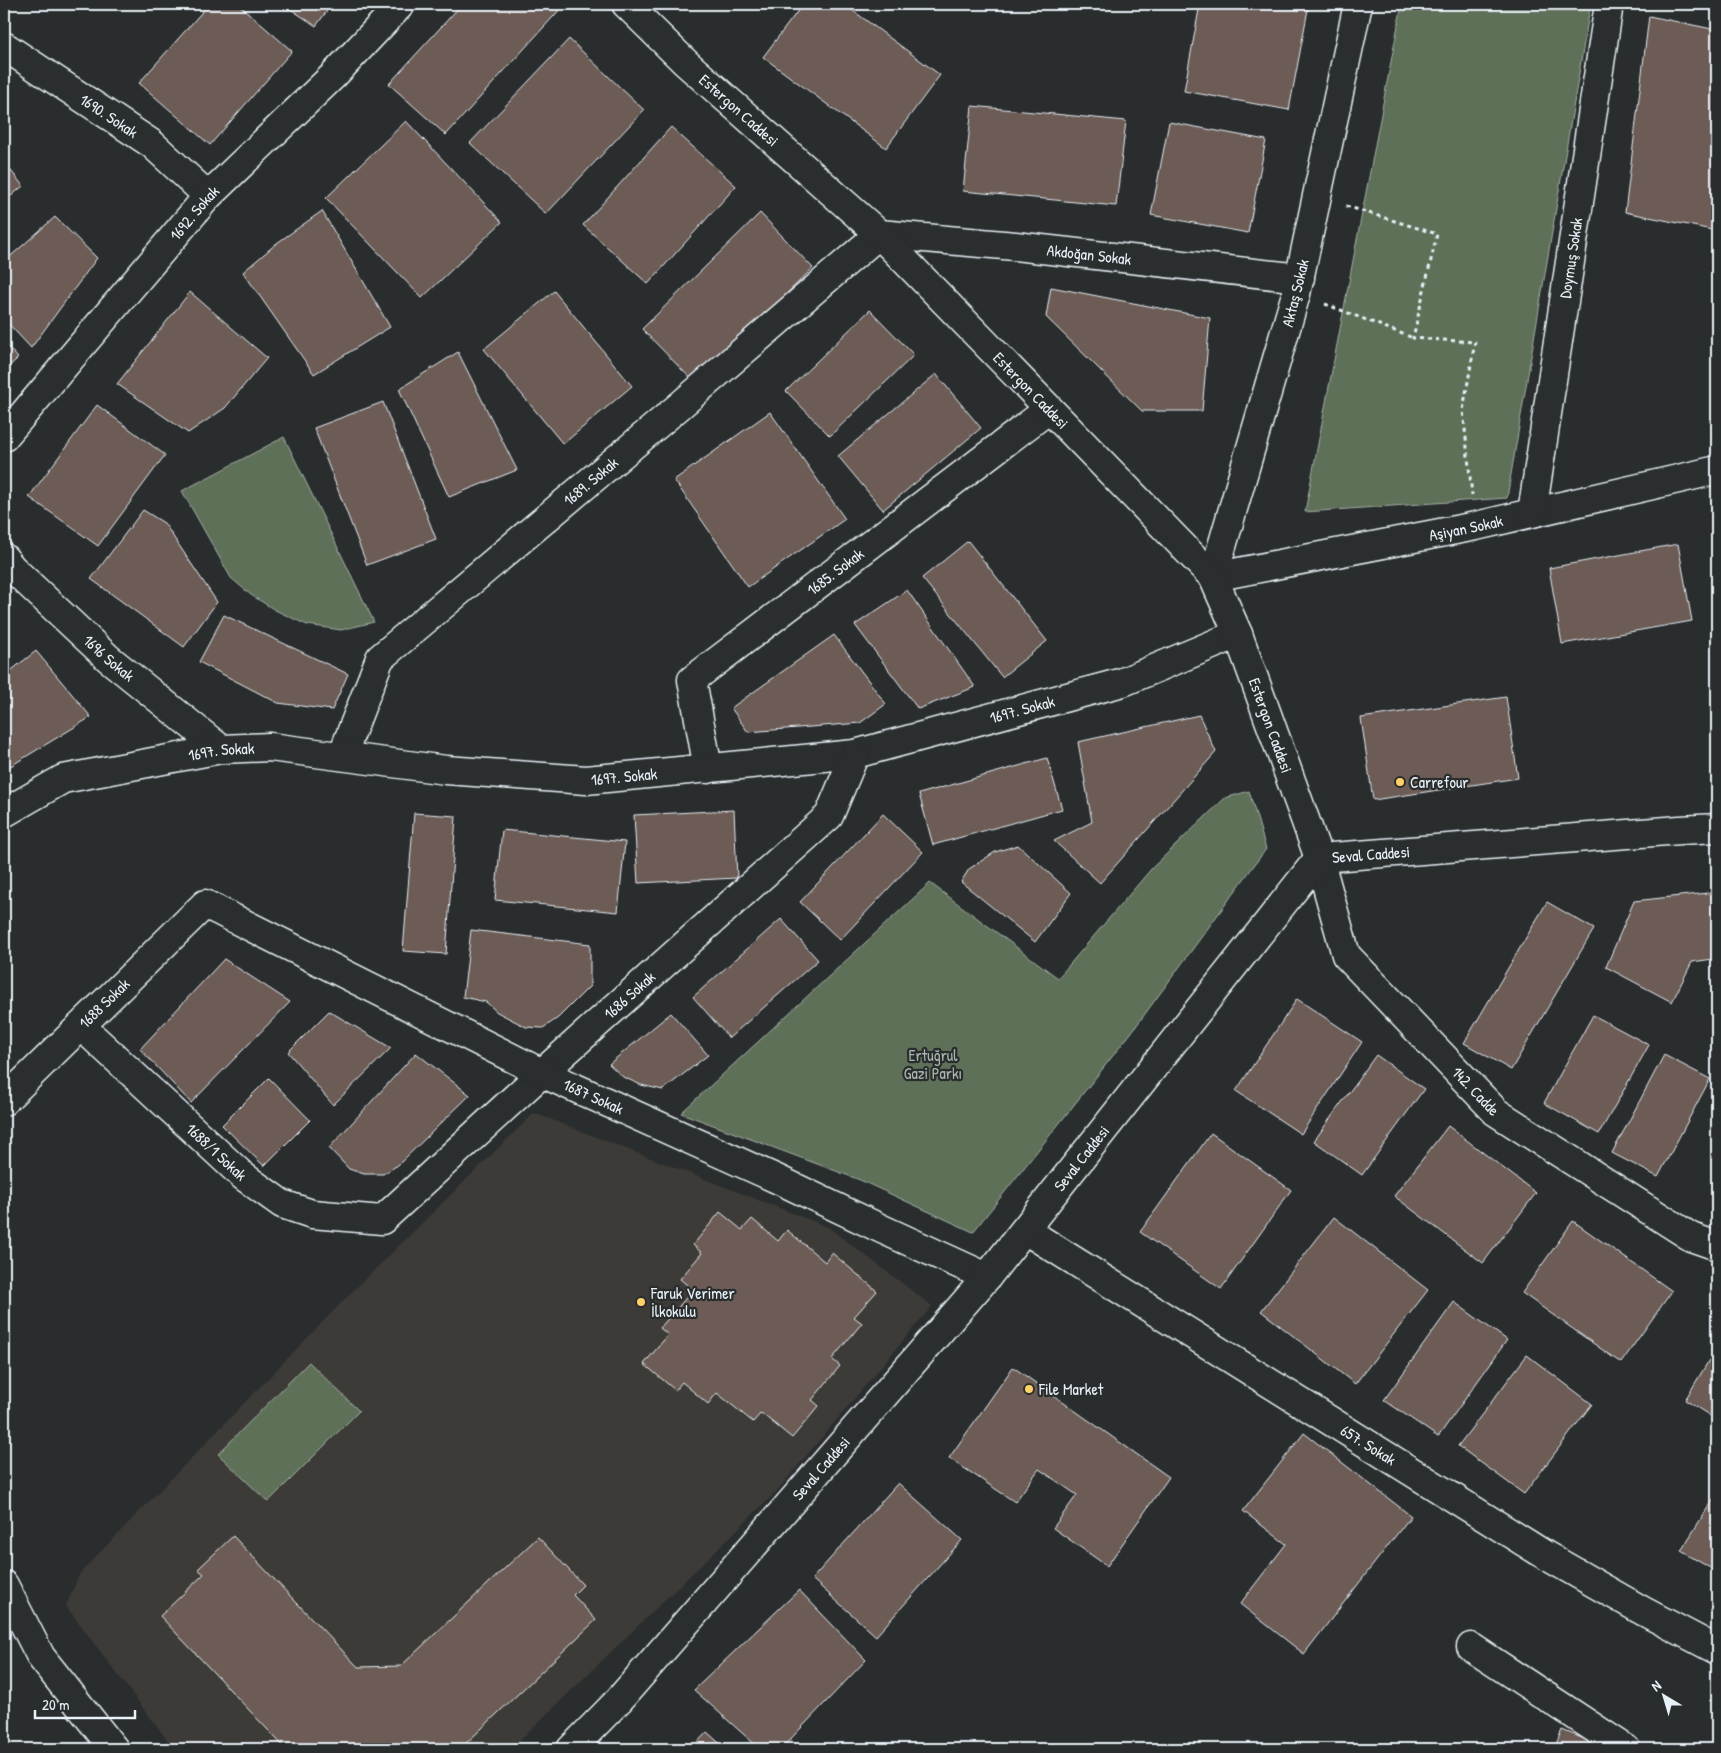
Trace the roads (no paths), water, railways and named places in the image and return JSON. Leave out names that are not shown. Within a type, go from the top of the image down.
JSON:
[{"type":"street","name":"1692. Sokak","points":[[4,437],[208,196],[334,75],[401,4]]},
{"type":"street","name":"Estergon Caddesi","points":[[626,4],[685,62],[879,234],[1213,577],[1238,634],[1318,858]]},
{"type":"street","name":"Aktaş Sokak","points":[[1213,577],[1298,286],[1358,4]]},
{"type":"street","name":"Doymuş Sokak","points":[[1532,513],[1609,4]]},
{"type":"street","name":"1690. Sokak","points":[[4,46],[152,144],[208,196]]},
{"type":"street","name":"Akdoğan Sokak","points":[[879,234],[1034,248],[1298,286]]},
{"type":"street","name":"1689. Sokak","points":[[342,756],[380,658],[669,416],[879,234]]},
{"type":"street","name":"1685. Sokak","points":[[708,769],[692,680],[1049,409]]},
{"type":"street","name":"Aşiyan Sokak","points":[[1213,577],[1476,526],[1717,470]]},
{"type":"street","name":"1696 Sokak","points":[[4,558],[12,568],[108,658],[221,749]]},
{"type":"street","name":"1697. Sokak","points":[[4,813],[64,780],[221,749],[270,748],[446,770],[586,780],[855,754],[1123,682],[1238,634]]},
{"type":"street","name":"1686 Sokak","points":[[382,1220],[542,1073],[829,816],[855,754]]},
{"type":"street","name":"Seval Caddesi","points":[[571,1749],[619,1700],[987,1277],[1318,858],[1717,828]]},
{"type":"street","name":"142. Cadde","points":[[1318,858],[1346,955],[1496,1112],[1691,1236],[1717,1246]]},
{"type":"street","name":"1687 Sokak","points":[[205,904],[542,1073],[777,1179],[987,1277]]},
{"type":"street","name":"1688 Sokak","points":[[4,1101],[205,904]]},
{"type":"street","name":"1688/1 Sokak","points":[[81,1026],[243,1176],[282,1204],[312,1214],[382,1220]]},
{"type":"street","name":"657. Sokak","points":[[1025,1230],[1545,1555],[1643,1612],[1717,1650]]},
{"type":"street","points":[[4,1585],[41,1657],[114,1749]]},
{"type":"street","points":[[1471,1647],[1626,1749]]},
{"type":"place","name":"Carrefour","points":[[1400,782]]},
{"type":"place","name":"Faruk Verimer İlkokulu","points":[[641,1302]]},
{"type":"place","name":"File Market","points":[[1029,1389]]},
{"type":"park label","name":"Ertuğrul Gazi Parkı","points":[[933,1064]]}]
